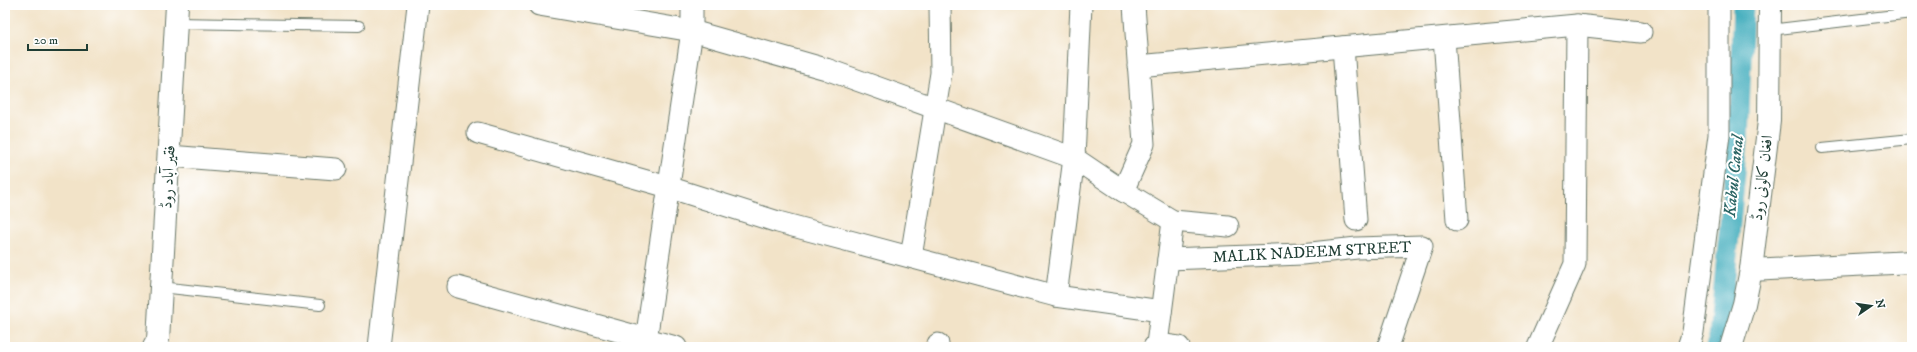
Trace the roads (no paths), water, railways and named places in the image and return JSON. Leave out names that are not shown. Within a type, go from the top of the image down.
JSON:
[{"type":"street","points":[[379,347],[418,5]]},
{"type":"street","points":[[645,343],[692,31],[692,5]]},
{"type":"street","points":[[912,257],[941,73],[940,5]]},
{"type":"street","points":[[1056,296],[1074,158],[1081,5]]},
{"type":"street","points":[[1123,192],[1144,144],[1134,5]]},
{"type":"street","points":[[1688,347],[1693,332],[1719,135],[1720,5]]},
{"type":"street","name":"افغان کالونی روڈ","points":[[1731,347],[1744,304],[1751,270],[1769,121],[1770,5]]},
{"type":"street","points":[[550,6],[692,31],[826,69],[1074,158],[1123,192],[1173,221],[1228,226]]},
{"type":"street","name":"فقیر آباد روڈ","points":[[154,347],[158,340],[177,14]]},
{"type":"street","points":[[1138,66],[1577,26],[1641,32]]},
{"type":"street","points":[[1538,347],[1575,264],[1577,26]]},
{"type":"street","points":[[1444,38],[1457,220]]},
{"type":"street","points":[[1343,47],[1356,220]]},
{"type":"street","points":[[478,134],[668,187],[778,222],[1056,296],[1161,311]]},
{"type":"street","points":[[169,156],[336,169]]},
{"type":"street","points":[[1173,221],[1155,345],[1179,347]]},
{"type":"street","name":"MALIK NADEEM STREET","points":[[1168,259],[1302,254],[1357,248],[1422,246],[1388,347]]},
{"type":"street","points":[[1751,270],[1912,262]]},
{"type":"street","points":[[458,287],[645,343],[676,347]]},
{"type":"lane","points":[[1770,30],[1912,13]]},
{"type":"lane","points":[[177,14],[359,26]]},
{"type":"lane","points":[[1822,148],[1912,139]]},
{"type":"lane","points":[[161,287],[320,305]]},
{"type":"waterway","name":"Kabul Canal","points":[[1716,347],[1719,338],[1738,141],[1743,5]]}]
